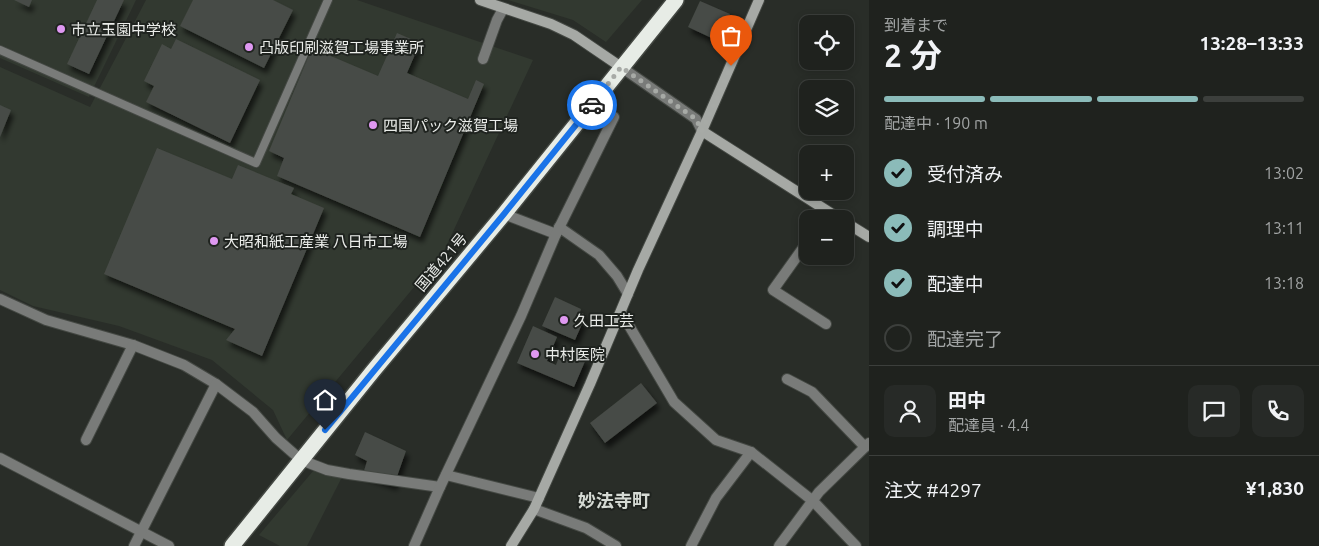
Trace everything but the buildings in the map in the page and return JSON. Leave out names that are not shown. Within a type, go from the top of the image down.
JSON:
[{"type":"highway","name":"国道421号","points":[[232,546],[373,371],[504,214],[676,0]]},
{"type":"street","points":[[480,0],[551,24],[574,35],[696,119],[702,131],[819,210]]},
{"type":"street","points":[[512,546],[539,498],[759,0]]},
{"type":"street","points":[[483,59],[496,20],[503,9]]},
{"type":"street","points":[[414,546],[521,316],[557,231],[614,117]]},
{"type":"street","points":[[504,214],[557,231],[599,255],[617,276],[628,294]]},
{"type":"street","points":[[854,228],[869,237]]},
{"type":"street","points":[[799,254],[773,290],[826,324]]},
{"type":"street","points":[[0,300],[46,320],[133,345],[184,366],[216,384],[254,412],[276,438],[301,460],[327,470],[440,487]]},
{"type":"street","points":[[621,312],[674,402],[716,440],[751,452],[813,500],[856,546]]},
{"type":"street","points":[[86,440],[133,345]]},
{"type":"street","points":[[780,546],[819,492],[867,445],[812,392],[787,379]]},
{"type":"street","points":[[134,546],[216,384]]},
{"type":"street","points":[[691,546],[716,498],[751,452]]},
{"type":"street","points":[[0,458],[169,546]]},
{"type":"street","points":[[446,475],[539,498]]},
{"type":"street","points":[[534,509],[586,528],[616,546]]},
{"type":"lane","points":[[0,50],[256,163],[328,0]]},
{"type":"shaded area","name":"市立玉園中学校","points":[[0,0],[136,0],[89,97],[0,58]]},
{"type":"shaded area","points":[[146,0],[357,0],[533,60],[444,251],[287,440],[273,410],[212,360],[119,326],[33,306],[0,290],[0,67],[90,107]]},
{"type":"shaded area","points":[[508,0],[642,0],[606,42],[573,20]]},
{"type":"shaded area","points":[[314,470],[342,477],[307,546],[280,546],[259,535]]},
{"type":"way so far","points":[[592,105],[621,67],[696,119],[702,131],[731,66]]},
{"type":"place","name":"市立玉園中学校","points":[[61,29]]},
{"type":"place","name":"凸版印刷滋賀工場事業所","points":[[249,47]]},
{"type":"place","name":"四国パック滋賀工場","points":[[373,125]]},
{"type":"place","name":"大昭和紙工産業 八日市工場","points":[[214,241]]},
{"type":"place","name":"久田工芸","points":[[564,320]]},
{"type":"place","name":"中村医院","points":[[535,354]]},
{"type":"district","name":"妙法寺町","points":[[614,500]]},
{"type":"route","points":[[325,430],[592,105]]}]
